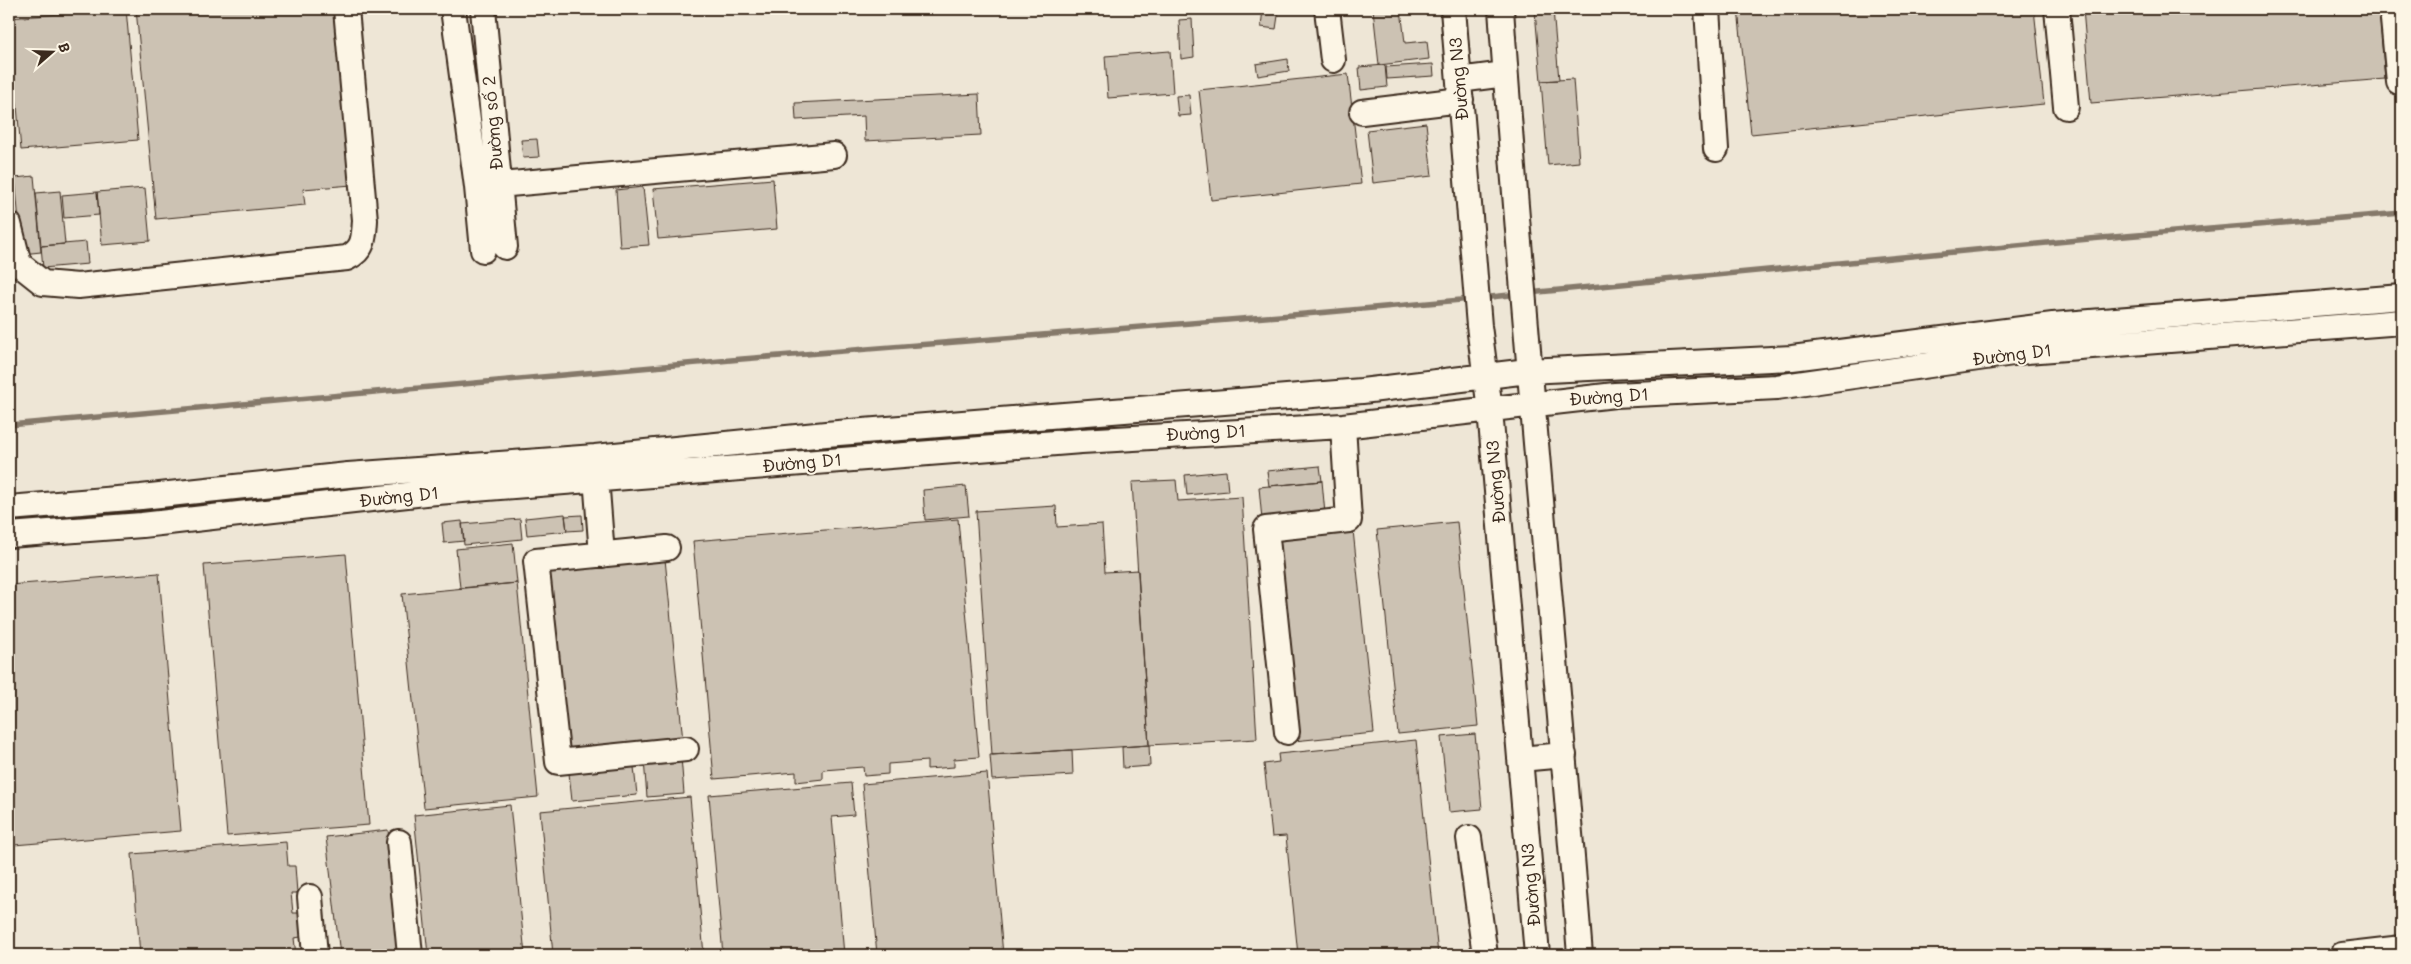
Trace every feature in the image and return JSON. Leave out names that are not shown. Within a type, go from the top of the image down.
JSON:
[{"type":"street","points":[[9,224],[20,264],[43,283],[78,286],[347,258],[357,253],[364,241],[364,220],[346,9]]},
{"type":"street","name":"Đường số 2","points":[[453,9],[487,187]]},
{"type":"street","name":"Đường số 2","points":[[483,9],[487,187]]},
{"type":"street","points":[[1327,9],[1333,60]]},
{"type":"street","name":"Đường N3","points":[[1453,9],[1479,326],[1484,377],[1490,410],[1537,955]]},
{"type":"street","points":[[1500,9],[1528,371],[1564,755],[1580,955]]},
{"type":"street","points":[[1707,9],[1716,149]]},
{"type":"street","points":[[2057,9],[2066,107]]},
{"type":"street","points":[[2392,9],[2398,82]]},
{"type":"street","points":[[1362,112],[1460,90],[1505,74]]},
{"type":"street","points":[[494,248],[487,187],[834,155]]},
{"type":"street","points":[[2394,298],[2396,323]]},
{"type":"street","name":"Đường D1","points":[[9,508],[141,498],[348,475],[595,457],[817,435],[1362,391],[1528,371],[1792,358],[2053,325],[2394,298]]},
{"type":"street","name":"Đường D1","points":[[9,536],[142,525],[425,493],[1081,441],[1343,426],[1490,410],[1531,403],[1615,395],[1777,387],[2027,351],[2210,335],[2396,323]]},
{"type":"street","points":[[1078,413],[1081,441]]},
{"type":"street","points":[[1287,732],[1266,529],[1349,520],[1343,426]]},
{"type":"street","points":[[595,457],[602,555]]},
{"type":"street","points":[[141,498],[142,525]]},
{"type":"street","points":[[667,548],[536,561],[558,762],[686,749]]},
{"type":"street","points":[[1520,759],[1564,755]]},
{"type":"street","points":[[1469,838],[1485,955]]},
{"type":"street","points":[[399,842],[410,955]]},
{"type":"street","points":[[310,898],[315,955]]},
{"type":"street","points":[[2342,955],[2402,948]]},
{"type":"shaded area","points":[[9,9],[2402,9],[2402,955],[9,955]]},
{"type":"building","points":[[126,9],[138,140],[21,150],[9,18]]},
{"type":"building","points":[[136,9],[335,9],[352,185],[303,189],[305,205],[156,219]]},
{"type":"building","points":[[1263,9],[1279,9],[1276,29],[1261,27]]},
{"type":"building","points":[[1373,9],[1401,9],[1405,43],[1427,41],[1429,59],[1379,65]]},
{"type":"building","points":[[1553,9],[1559,80],[1541,81],[1535,11]]},
{"type":"building","points":[[1738,9],[2034,9],[2044,104],[1751,134]]},
{"type":"building","points":[[2083,9],[2379,9],[2385,79],[2091,103]]},
{"type":"building","points":[[1192,19],[1194,57],[1181,59],[1179,20]]},
{"type":"building","points":[[1170,51],[1173,93],[1108,98],[1105,56]]},
{"type":"building","points":[[1288,59],[1289,71],[1258,76],[1256,64]]},
{"type":"building","points":[[1433,64],[1434,76],[1387,79],[1386,67]]},
{"type":"building","points":[[1385,65],[1387,87],[1361,90],[1359,67]]},
{"type":"building","points":[[1348,74],[1361,184],[1211,200],[1199,90]]},
{"type":"building","points":[[1573,79],[1579,162],[1548,165],[1541,81]]},
{"type":"building","points":[[979,94],[981,135],[865,141],[864,116],[796,120],[795,103]]},
{"type":"building","points":[[1189,95],[1191,115],[1178,116],[1176,96]]},
{"type":"building","points":[[1426,123],[1432,176],[1373,183],[1367,130]]},
{"type":"building","points":[[537,139],[539,157],[523,158],[521,140]]},
{"type":"building","points":[[34,176],[41,252],[22,254],[15,178]]},
{"type":"building","points":[[773,179],[777,229],[658,239],[653,189]]},
{"type":"building","points":[[643,187],[649,245],[620,247],[616,190]]},
{"type":"building","points":[[145,188],[150,241],[102,245],[97,192]]},
{"type":"building","points":[[60,191],[65,244],[41,246],[36,193]]},
{"type":"building","points":[[97,192],[99,215],[64,218],[62,195]]},
{"type":"building","points":[[86,242],[88,264],[43,268],[41,246]]},
{"type":"building","points":[[1320,466],[1322,481],[1269,486],[1267,471]]},
{"type":"building","points":[[1226,471],[1228,491],[1187,495],[1185,475]]},
{"type":"building","points":[[1176,480],[1178,501],[1242,497],[1257,739],[1149,745],[1132,482]]},
{"type":"building","points":[[1322,481],[1325,514],[1262,520],[1259,487]]},
{"type":"building","points":[[966,486],[969,516],[925,520],[923,490]]},
{"type":"building","points":[[1056,506],[1057,527],[1102,524],[1105,572],[1138,570],[1149,745],[992,755],[976,511]]},
{"type":"building","points":[[565,514],[567,531],[527,535],[525,518]]},
{"type":"building","points":[[582,515],[583,530],[567,531],[565,516]]},
{"type":"building","points":[[520,519],[522,539],[464,545],[462,524]]},
{"type":"building","points":[[958,519],[979,757],[954,759],[954,767],[927,769],[927,761],[888,764],[888,774],[864,776],[863,767],[823,770],[823,779],[796,782],[796,772],[714,779],[693,541]]},
{"type":"building","points":[[462,521],[464,541],[444,543],[442,523]]},
{"type":"building","points":[[1457,522],[1478,726],[1398,734],[1377,530]]},
{"type":"building","points":[[1353,530],[1374,733],[1294,741],[1273,538]]},
{"type":"building","points":[[513,543],[517,583],[460,588],[456,549]]},
{"type":"building","points":[[346,554],[369,825],[227,836],[204,565]]},
{"type":"building","points":[[665,559],[683,741],[565,752],[547,570]]},
{"type":"building","points":[[159,573],[181,831],[14,845],[9,781],[9,585]]},
{"type":"building","points":[[517,583],[538,797],[424,808],[402,594]]},
{"type":"building","points":[[1475,734],[1482,809],[1449,812],[1441,737]]},
{"type":"building","points":[[1416,740],[1438,955],[1298,955],[1286,836],[1272,837],[1264,764],[1279,762],[1278,754]]},
{"type":"building","points":[[1149,745],[1150,766],[1123,768],[1122,747]]},
{"type":"building","points":[[1072,750],[1073,775],[992,780],[990,755]]},
{"type":"building","points":[[681,757],[684,794],[647,797],[644,760]]},
{"type":"building","points":[[634,767],[637,795],[572,801],[569,773]]},
{"type":"building","points":[[987,773],[1003,955],[877,955],[862,784]]},
{"type":"building","points":[[851,783],[854,815],[832,817],[844,955],[723,955],[709,795]]},
{"type":"building","points":[[690,797],[704,955],[553,955],[540,811]]},
{"type":"building","points":[[510,805],[525,955],[428,955],[414,815]]},
{"type":"building","points":[[388,830],[403,955],[340,955],[326,837]]},
{"type":"building","points":[[286,842],[288,866],[295,866],[297,893],[291,893],[293,913],[299,913],[301,937],[294,938],[296,955],[140,955],[132,854]]},
{"type":"waterway","points":[[1528,293],[2089,239],[2402,213]]},
{"type":"waterway","points":[[1481,298],[1519,294]]},
{"type":"waterway","points":[[9,425],[742,359],[1472,299]]}]
